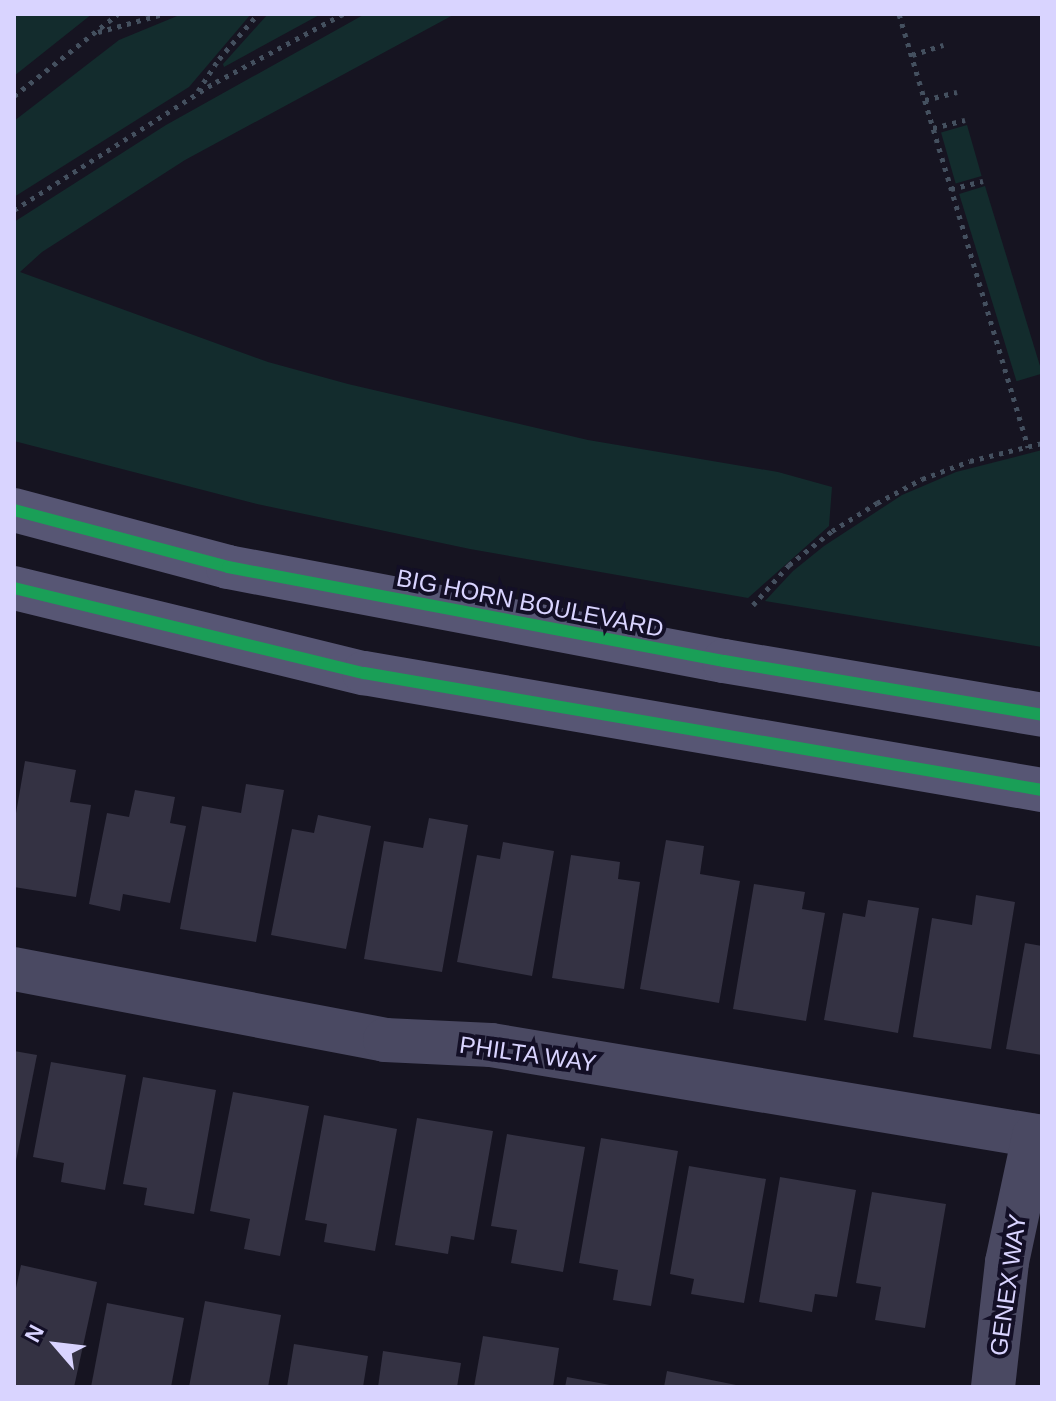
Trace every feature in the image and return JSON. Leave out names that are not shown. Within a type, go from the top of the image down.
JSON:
[{"type":"main road","name":"BIG HORN BOULEVARD","points":[[14,510],[183,557],[398,600],[724,661],[1042,715]]},
{"type":"main road","points":[[14,588],[364,673],[1042,790]]},
{"type":"street","name":"PHILTA WAY","points":[[14,969],[385,1040],[491,1045],[1038,1137]]},
{"type":"street","name":"GENEX WAY","points":[[993,1387],[1007,1262],[1038,1137]]},
{"type":"path","points":[[14,96],[118,14]]},
{"type":"path","points":[[93,34],[163,14]]},
{"type":"path","points":[[195,95],[219,59],[258,14]]},
{"type":"path","points":[[14,210],[195,95],[343,14]]},
{"type":"path","points":[[899,14],[1028,447]]},
{"type":"path","points":[[912,55],[943,45]]},
{"type":"path","points":[[925,100],[957,92]]},
{"type":"path","points":[[933,128],[965,120]]},
{"type":"path","points":[[951,189],[983,181]]},
{"type":"path","points":[[753,605],[789,565],[832,531],[877,503],[922,479],[958,465],[1042,443]]},
{"type":"green space","points":[[14,14],[92,14],[14,76]]},
{"type":"green space","points":[[182,14],[251,14],[189,87],[14,197],[14,121],[119,40]]},
{"type":"green space","points":[[268,14],[321,14],[224,67],[223,64]]},
{"type":"green space","points":[[365,14],[455,14],[185,160],[42,252],[20,272],[268,362],[348,384],[588,440],[778,472],[832,487],[829,526],[748,598],[470,549],[257,504],[14,441],[14,222],[166,125]]},
{"type":"green space","points":[[967,125],[982,176],[956,183],[941,132]]},
{"type":"green space","points":[[985,186],[1042,372],[1016,381],[959,194]]},
{"type":"green space","points":[[1042,450],[1042,647],[765,601],[793,571],[824,546],[902,495],[956,472]]},
{"type":"building","points":[[25,761],[76,770],[70,802],[91,805],[76,897],[14,887],[14,825]]},
{"type":"building","points":[[246,784],[284,790],[256,942],[180,929],[202,806],[241,813]]},
{"type":"building","points":[[135,790],[175,797],[170,823],[186,826],[170,903],[123,894],[120,911],[89,904],[107,813],[129,817]]},
{"type":"building","points":[[318,815],[371,826],[346,949],[271,935],[292,829],[314,833]]},
{"type":"building","points":[[429,818],[468,825],[442,972],[364,959],[384,841],[423,848]]},
{"type":"building","points":[[666,840],[704,846],[700,874],[740,881],[719,1003],[640,989]]},
{"type":"building","points":[[503,842],[554,851],[532,976],[457,962],[477,855],[500,859]]},
{"type":"building","points":[[571,855],[620,862],[618,879],[640,882],[624,989],[552,978]]},
{"type":"building","points":[[754,884],[805,892],[802,909],[825,913],[806,1021],[733,1009]]},
{"type":"building","points":[[976,895],[1015,902],[991,1049],[913,1037],[932,918],[972,925]]},
{"type":"building","points":[[868,900],[919,908],[898,1033],[824,1020],[843,913],[865,917]]},
{"type":"building","points":[[1025,943],[1042,946],[1042,1055],[1006,1049]]},
{"type":"building","points":[[14,1051],[37,1055],[15,1166],[14,1166]]},
{"type":"building","points":[[51,1062],[126,1075],[105,1190],[61,1182],[64,1163],[33,1157]]},
{"type":"building","points":[[143,1077],[216,1090],[194,1214],[144,1205],[147,1188],[123,1184]]},
{"type":"building","points":[[233,1092],[309,1106],[280,1256],[244,1249],[250,1219],[210,1211]]},
{"type":"building","points":[[324,1115],[397,1129],[375,1251],[324,1242],[327,1224],[305,1220]]},
{"type":"building","points":[[417,1118],[493,1131],[474,1240],[451,1236],[448,1254],[395,1245]]},
{"type":"building","points":[[507,1134],[585,1147],[563,1272],[511,1263],[517,1230],[491,1226]]},
{"type":"building","points":[[601,1138],[678,1151],[651,1306],[613,1300],[618,1270],[579,1263]]},
{"type":"building","points":[[689,1166],[766,1179],[744,1303],[691,1294],[694,1279],[670,1274]]},
{"type":"building","points":[[780,1177],[856,1190],[837,1297],[815,1294],[812,1312],[759,1302]]},
{"type":"building","points":[[872,1192],[946,1204],[925,1328],[875,1320],[881,1287],[856,1283]]},
{"type":"building","points":[[21,1265],[97,1282],[74,1387],[14,1387],[14,1297]]},
{"type":"building","points":[[205,1301],[281,1315],[268,1387],[189,1387]]},
{"type":"building","points":[[107,1303],[184,1318],[171,1387],[91,1387]]},
{"type":"building","points":[[483,1336],[559,1348],[553,1387],[474,1387]]},
{"type":"building","points":[[294,1344],[368,1356],[363,1387],[287,1387]]},
{"type":"building","points":[[383,1351],[461,1363],[457,1387],[378,1387]]},
{"type":"building","points":[[667,1371],[741,1386],[741,1387],[664,1387]]},
{"type":"building","points":[[567,1377],[610,1385],[610,1387],[565,1387]]},
{"type":"cycle path","points":[[14,510],[228,567],[724,661],[1042,715]]},
{"type":"cycle path","points":[[14,588],[364,673],[1042,790]]}]
